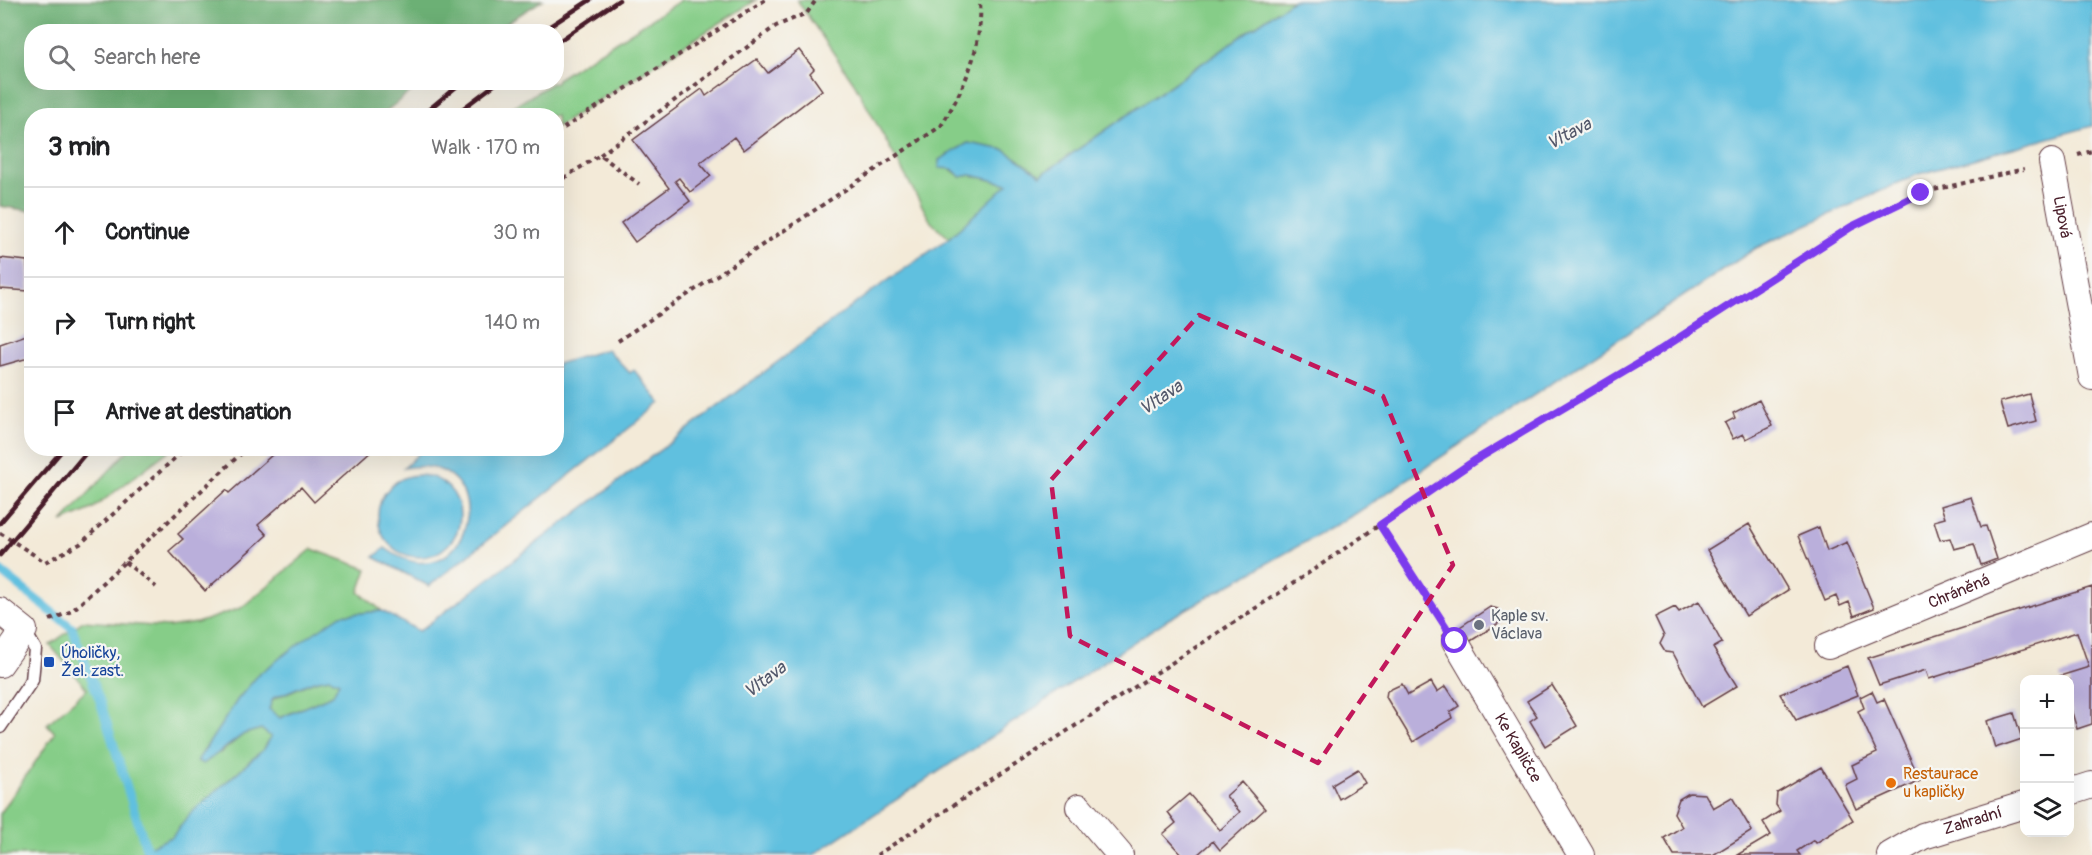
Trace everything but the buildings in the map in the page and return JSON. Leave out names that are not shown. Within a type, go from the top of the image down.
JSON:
[{"type":"street","name":"Lipová","points":[[2052,162],[2092,377]]},
{"type":"street","name":"Chráněná","points":[[1828,646],[2092,536]]},
{"type":"street","points":[[0,611],[32,627],[0,664]]},
{"type":"street","name":"Ke Kapličce","points":[[1455,641],[1581,855]]},
{"type":"street","points":[[2074,791],[2092,785]]},
{"type":"street","points":[[1079,807],[1120,855]]},
{"type":"street","name":"Zahradní","points":[[1890,855],[1923,836],[2020,807]]},
{"type":"lane","points":[[0,727],[32,680],[35,649],[32,627]]},
{"type":"path","points":[[564,128],[765,0]]},
{"type":"path","points":[[564,178],[600,155],[776,26],[807,13],[816,0]]},
{"type":"path","points":[[618,341],[941,126],[962,92],[979,43],[980,0]]},
{"type":"path","points":[[600,155],[639,184]]},
{"type":"path","points":[[877,855],[1474,461],[1649,357],[1851,227],[1921,193],[2052,162]]},
{"type":"path","points":[[0,533],[45,562],[80,544],[177,456]]},
{"type":"path","points":[[32,627],[72,611],[238,456]]},
{"type":"path","points":[[1380,525],[1455,641]]},
{"type":"path","points":[[126,561],[156,587]]},
{"type":"highlighted area","points":[[1199,315],[1383,396],[1453,565],[1318,763],[1070,636],[1051,480]]},
{"type":"green space","points":[[0,0],[543,0],[505,24],[24,24],[24,90],[413,90],[390,108],[24,108],[24,210],[0,206]]},
{"type":"green space","points":[[681,0],[756,0],[564,123],[564,108],[511,108],[541,90],[564,90],[564,75]]},
{"type":"green space","points":[[797,0],[1293,0],[1041,175],[1005,150],[968,143],[939,160],[961,177],[971,175],[1009,184],[949,238],[931,222],[854,83]]},
{"type":"green space","points":[[123,456],[162,456],[92,509],[62,522]]},
{"type":"green space","points":[[312,549],[367,569],[359,592],[382,611],[341,615],[238,699],[223,726],[203,751],[220,753],[244,734],[261,729],[271,737],[264,749],[191,813],[172,837],[146,848],[141,855],[0,855],[0,814],[55,733],[47,724],[87,689],[50,645],[83,621],[168,627],[197,623],[241,608]]},
{"type":"green space","points":[[329,678],[339,682],[333,695],[279,718],[269,709],[273,699],[314,681]]},
{"type":"water","name":"Vltava","points":[[1293,0],[2092,0],[2092,126],[1916,175],[1756,248],[1355,514],[1167,620],[813,855],[141,855],[146,848],[172,837],[191,813],[264,749],[271,737],[261,729],[244,734],[203,764],[197,761],[238,699],[259,674],[305,639],[341,615],[382,611],[419,631],[864,297],[949,238],[1008,184],[971,175],[961,177],[952,169],[939,168],[939,160],[968,143],[1005,150],[1041,175]],"holes":[[[329,678],[339,682],[333,695],[280,718],[269,709],[273,698],[314,681]]]},
{"type":"water","points":[[607,349],[630,373],[634,370],[661,403],[429,586],[374,557],[385,548],[415,562],[439,559],[456,545],[466,524],[466,502],[457,482],[436,469],[404,468],[416,456],[564,456],[564,362]]},
{"type":"water","points":[[419,475],[435,478],[448,487],[457,500],[460,516],[457,532],[448,545],[435,554],[419,557],[403,554],[390,545],[381,532],[378,516],[381,500],[390,487],[403,478]]},
{"type":"waterway","points":[[0,571],[72,628],[100,701],[146,848],[154,855]]},
{"type":"railway","points":[[553,24],[590,0]]},
{"type":"railway","points":[[564,38],[619,0]]},
{"type":"railway","points":[[431,108],[452,90]]},
{"type":"railway","points":[[464,108],[487,90]]},
{"type":"railway","points":[[0,523],[57,456]]},
{"type":"railway","points":[[0,555],[83,456]]},
{"type":"place","name":"Kaple sv. Václava","points":[[1479,625]]},
{"type":"place","name":"Úholičky, Žel. zast.","points":[[49,662]]},
{"type":"place","name":"Restaurace u kapličky","points":[[1891,783]]},
{"type":"route","points":[[1455,641],[1380,525],[1474,461],[1649,357],[1851,227],[1921,193]]}]
